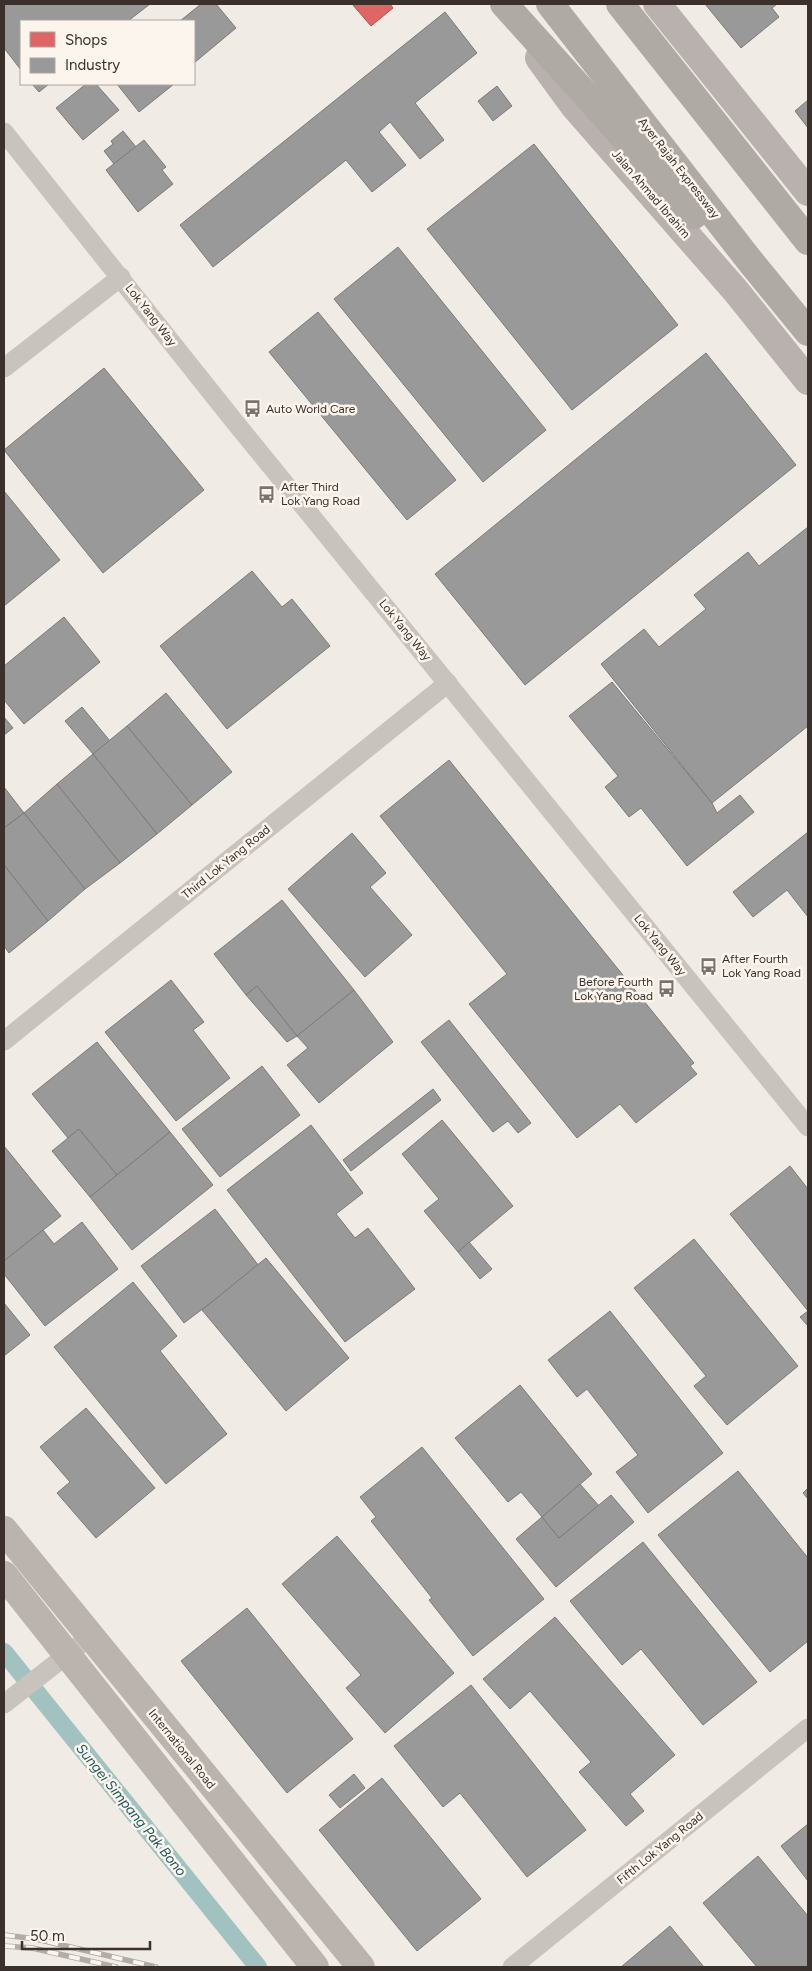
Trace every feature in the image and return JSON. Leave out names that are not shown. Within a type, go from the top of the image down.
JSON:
[{"type":"highway","points":[[504,4],[702,226],[727,250],[750,261]]},
{"type":"highway","name":"Ayer Rajah Expressway","points":[[550,4],[750,261],[808,332]]},
{"type":"highway","points":[[620,4],[808,241]]},
{"type":"main road","name":"Jalan Ahmad Ibrahim","points":[[500,4],[574,106],[735,290],[808,381]]},
{"type":"main road","points":[[657,4],[808,192]]},
{"type":"main road","name":"International Road","points":[[4,1530],[360,1967]]},
{"type":"main road","points":[[4,1575],[315,1967]]},
{"type":"street","name":"Lok Yang Way","points":[[4,132],[230,416],[808,1127]]},
{"type":"street","points":[[4,368],[121,277]]},
{"type":"street","name":"Third Lok Yang Road","points":[[4,1041],[448,683]]},
{"type":"street","points":[[4,1704],[91,1636]]},
{"type":"street","name":"Fifth Lok Yang Road","points":[[512,1967],[808,1728]]},
{"type":"building: Shops","points":[[352,4],[390,4],[393,8],[371,26]]},
{"type":"building: Industry","points":[[4,4],[150,4],[129,20],[20,20],[20,69],[4,48]]},
{"type":"building: Industry","points":[[201,4],[216,4],[236,28],[195,62],[195,20],[181,20]]},
{"type":"building: Industry","points":[[705,4],[777,4],[772,8],[779,17],[741,48]]},
{"type":"building: Industry","points":[[445,12],[477,53],[415,103],[444,140],[420,159],[390,122],[379,132],[406,165],[372,192],[346,160],[213,267],[180,225]]},
{"type":"building: Industry","points":[[33,85],[48,85],[39,92]]},
{"type":"building: Industry","points":[[85,85],[97,85],[119,110],[83,140],[56,108]]},
{"type":"building: Industry","points":[[118,85],[173,85],[139,112]]},
{"type":"building: Industry","points":[[497,86],[512,106],[493,121],[478,101]]},
{"type":"building: Industry","points":[[808,100],[808,128],[795,111]]},
{"type":"building: Industry","points":[[123,131],[136,147],[114,164],[104,151],[113,144],[111,141]]},
{"type":"building: Industry","points":[[144,140],[166,167],[162,170],[173,184],[138,212],[106,170]]},
{"type":"building: Industry","points":[[534,144],[678,325],[572,410],[427,229]]},
{"type":"building: Industry","points":[[398,247],[546,430],[483,482],[334,299]]},
{"type":"building: Industry","points":[[318,312],[456,480],[407,520],[269,352]]},
{"type":"building: Industry","points":[[706,353],[796,465],[525,685],[435,574]]},
{"type":"building: Industry","points":[[104,368],[204,490],[103,573],[4,450]]},
{"type":"building: Industry","points":[[4,491],[60,560],[4,606]]},
{"type":"building: Industry","points":[[808,527],[808,726],[712,803],[601,664],[644,629],[659,647],[706,609],[694,595],[748,552],[759,566]]},
{"type":"building: Industry","points":[[252,571],[282,607],[292,599],[330,646],[227,729],[160,646]]},
{"type":"building: Industry","points":[[64,617],[100,662],[24,724],[4,700],[4,666]]},
{"type":"building: Industry","points":[[612,682],[712,803],[717,813],[740,795],[754,812],[687,866],[641,808],[629,817],[605,787],[618,776],[569,716]]},
{"type":"building: Industry","points":[[166,693],[232,772],[192,805],[127,726]]},
{"type":"building: Industry","points":[[82,707],[110,741],[93,754],[65,721]]},
{"type":"building: Industry","points":[[4,717],[13,728],[4,735]]},
{"type":"building: Industry","points":[[127,726],[192,805],[157,834],[93,754]]},
{"type":"building: Industry","points":[[93,754],[157,834],[120,863],[57,784]]},
{"type":"building: Industry","points":[[449,760],[694,1063],[690,1066],[697,1074],[636,1123],[620,1104],[577,1138],[469,1004],[507,974],[380,816]]},
{"type":"building: Industry","points":[[57,784],[120,863],[85,889],[24,813]]},
{"type":"building: Industry","points":[[4,787],[24,813],[4,828]]},
{"type":"building: Industry","points":[[24,813],[85,889],[48,921],[4,865],[4,828]]},
{"type":"building: Industry","points":[[808,832],[808,917],[787,890],[753,917],[733,892]]},
{"type":"building: Industry","points":[[352,833],[386,873],[370,887],[412,935],[365,977],[288,889]]},
{"type":"building: Industry","points":[[4,865],[48,921],[9,953],[4,946]]},
{"type":"building: Industry","points":[[282,900],[354,990],[297,1036],[257,986],[246,995],[214,954]]},
{"type":"building: Industry","points":[[171,980],[204,1022],[193,1030],[230,1078],[176,1121],[105,1032]]},
{"type":"building: Industry","points":[[257,986],[297,1036],[287,1042],[246,995]]},
{"type":"building: Industry","points":[[354,990],[393,1042],[319,1103],[287,1065],[308,1048],[297,1036]]},
{"type":"building: Industry","points":[[449,1020],[531,1123],[518,1133],[508,1121],[493,1132],[421,1042]]},
{"type":"building: Industry","points":[[97,1042],[170,1132],[117,1175],[79,1129],[68,1138],[32,1094]]},
{"type":"building: Industry","points":[[262,1066],[300,1115],[220,1177],[182,1129]]},
{"type":"building: Industry","points":[[433,1089],[441,1100],[351,1171],[343,1160]]},
{"type":"building: Industry","points":[[442,1120],[513,1206],[458,1252],[424,1211],[439,1199],[402,1154]]},
{"type":"building: Industry","points":[[311,1125],[363,1193],[336,1214],[355,1238],[368,1228],[415,1289],[345,1342],[227,1190]]},
{"type":"building: Industry","points":[[79,1129],[117,1175],[90,1197],[52,1151]]},
{"type":"building: Industry","points":[[170,1132],[213,1185],[132,1250],[90,1197]]},
{"type":"building: Industry","points":[[4,1146],[61,1216],[4,1261]]},
{"type":"building: Industry","points":[[790,1166],[808,1189],[808,1311],[730,1214]]},
{"type":"building: Industry","points":[[215,1209],[259,1266],[184,1323],[141,1266]]},
{"type":"building: Industry","points":[[82,1222],[118,1269],[45,1326],[4,1274],[4,1261],[43,1230],[54,1244]]},
{"type":"building: Industry","points":[[694,1239],[798,1366],[727,1425],[694,1386],[706,1376],[634,1288]]},
{"type":"building: Industry","points":[[469,1242],[492,1269],[480,1279],[458,1252]]},
{"type":"building: Industry","points":[[266,1258],[349,1358],[286,1411],[202,1310]]},
{"type":"building: Industry","points":[[133,1282],[177,1336],[160,1351],[227,1434],[166,1484],[54,1347]]},
{"type":"building: Industry","points":[[4,1303],[30,1335],[4,1356]]},
{"type":"building: Industry","points":[[610,1311],[723,1453],[648,1513],[616,1472],[638,1455],[587,1389],[577,1397],[548,1360]]},
{"type":"building: Industry","points":[[808,1311],[808,1326],[800,1317]]},
{"type":"building: Industry","points":[[520,1385],[592,1474],[542,1517],[521,1492],[508,1502],[455,1438]]},
{"type":"building: Industry","points":[[86,1408],[155,1488],[96,1538],[57,1493],[70,1482],[40,1447]]},
{"type":"building: Industry","points":[[422,1447],[544,1599],[473,1656],[429,1600],[432,1598],[371,1521],[376,1517],[360,1497]]},
{"type":"building: Industry","points":[[738,1471],[808,1558],[808,1641],[770,1672],[658,1535]]},
{"type":"building: Industry","points":[[580,1484],[599,1506],[559,1538],[542,1517]]},
{"type":"building: Industry","points":[[808,1488],[808,1499],[803,1493]]},
{"type":"building: Industry","points":[[611,1495],[634,1522],[556,1587],[516,1539],[542,1517],[559,1538]]},
{"type":"building: Industry","points":[[337,1536],[454,1673],[385,1733],[346,1688],[361,1675],[282,1584]]},
{"type":"building: Industry","points":[[643,1542],[757,1682],[703,1725],[641,1649],[622,1665],[570,1601]]},
{"type":"building: Industry","points":[[247,1608],[353,1739],[287,1793],[181,1661]]},
{"type":"building: Industry","points":[[555,1617],[675,1755],[630,1794],[644,1811],[626,1826],[579,1772],[591,1762],[530,1691],[510,1709],[483,1679]]},
{"type":"building: Industry","points":[[471,1685],[586,1830],[527,1877],[460,1793],[443,1807],[394,1746]]},
{"type":"building: Industry","points":[[354,1774],[365,1788],[340,1808],[329,1795]]},
{"type":"building: Industry","points":[[382,1778],[481,1899],[417,1951],[319,1830]]},
{"type":"building: Industry","points":[[808,1824],[808,1881],[781,1846]]},
{"type":"building: Industry","points":[[758,1856],[808,1916],[808,1967],[757,1967],[703,1903]]},
{"type":"building: Industry","points":[[670,1926],[704,1967],[621,1967]]},
{"type":"waterway","name":"Sungei Simpang Pak Bono","points":[[4,1652],[258,1967]]},
{"type":"railway","points":[[4,1935],[36,1939],[156,1967]]},
{"type":"railway","points":[[4,1946],[32,1948],[116,1967]]},
{"type":"place","name":"Auto World Care","points":[[252,409]]},
{"type":"place","name":"After Third Lok Yang Road","points":[[267,494]]},
{"type":"place","name":"After Fourth Lok Yang Road","points":[[708,966]]},
{"type":"place","name":"Before Fourth Lok Yang Road","points":[[667,989]]}]
